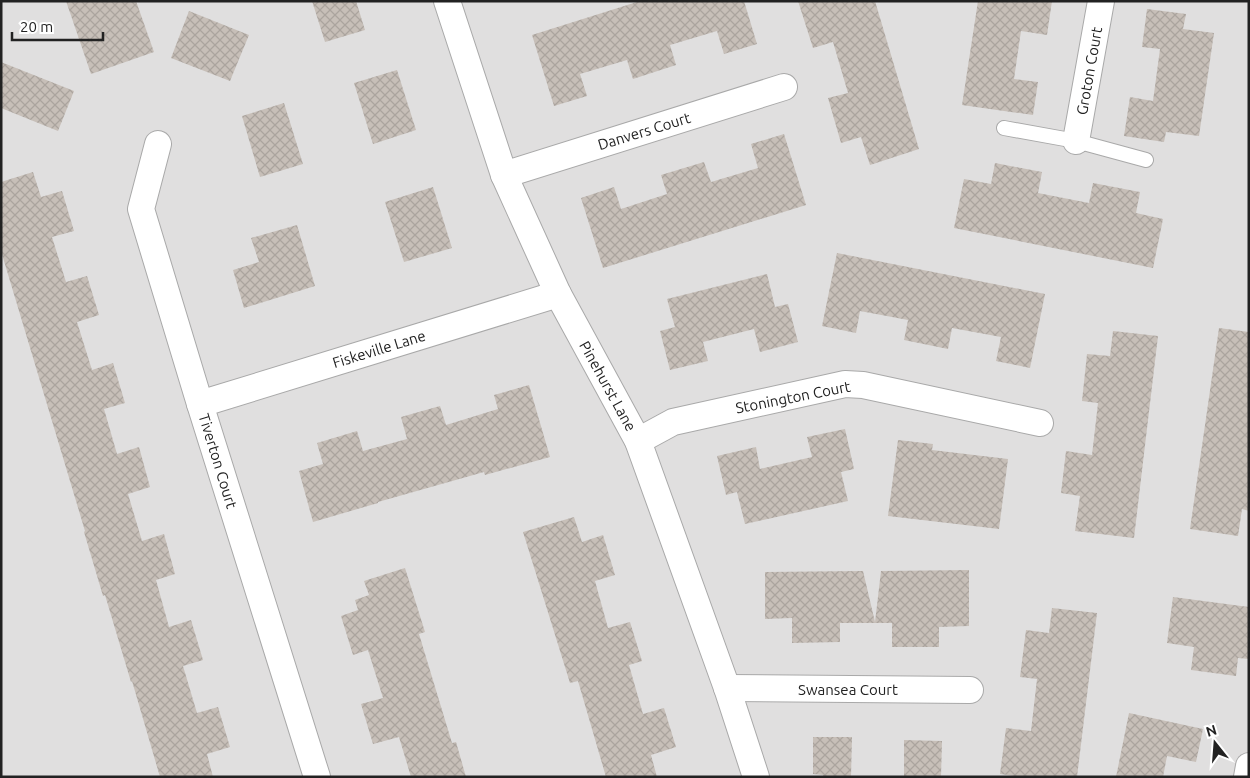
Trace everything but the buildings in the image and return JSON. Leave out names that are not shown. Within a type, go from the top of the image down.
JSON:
[{"type":"street","name":"Pinehurst Lane","points":[[447,1],[504,175],[558,294],[638,441],[727,688],[756,777]]},
{"type":"street","name":"Groton Court","points":[[1076,141],[1101,1]]},
{"type":"street","name":"Danvers Court","points":[[504,175],[784,87]]},
{"type":"street","name":"Tiverton Court","points":[[158,144],[142,209],[200,404],[317,777]]},
{"type":"street","name":"Fiskeville Lane","points":[[200,404],[558,294]]},
{"type":"street","name":"Stonington Court","points":[[638,441],[673,422],[846,384],[863,385],[1040,423]]},
{"type":"street","name":"Swansea Court","points":[[727,688],[970,690]]},
{"type":"street","points":[[1247,777],[1249,766]]},
{"type":"lane","points":[[1004,128],[1076,141],[1146,160]]},
{"type":"shaded area","points":[[1,1],[1249,1],[1249,777],[1,777]]}]
